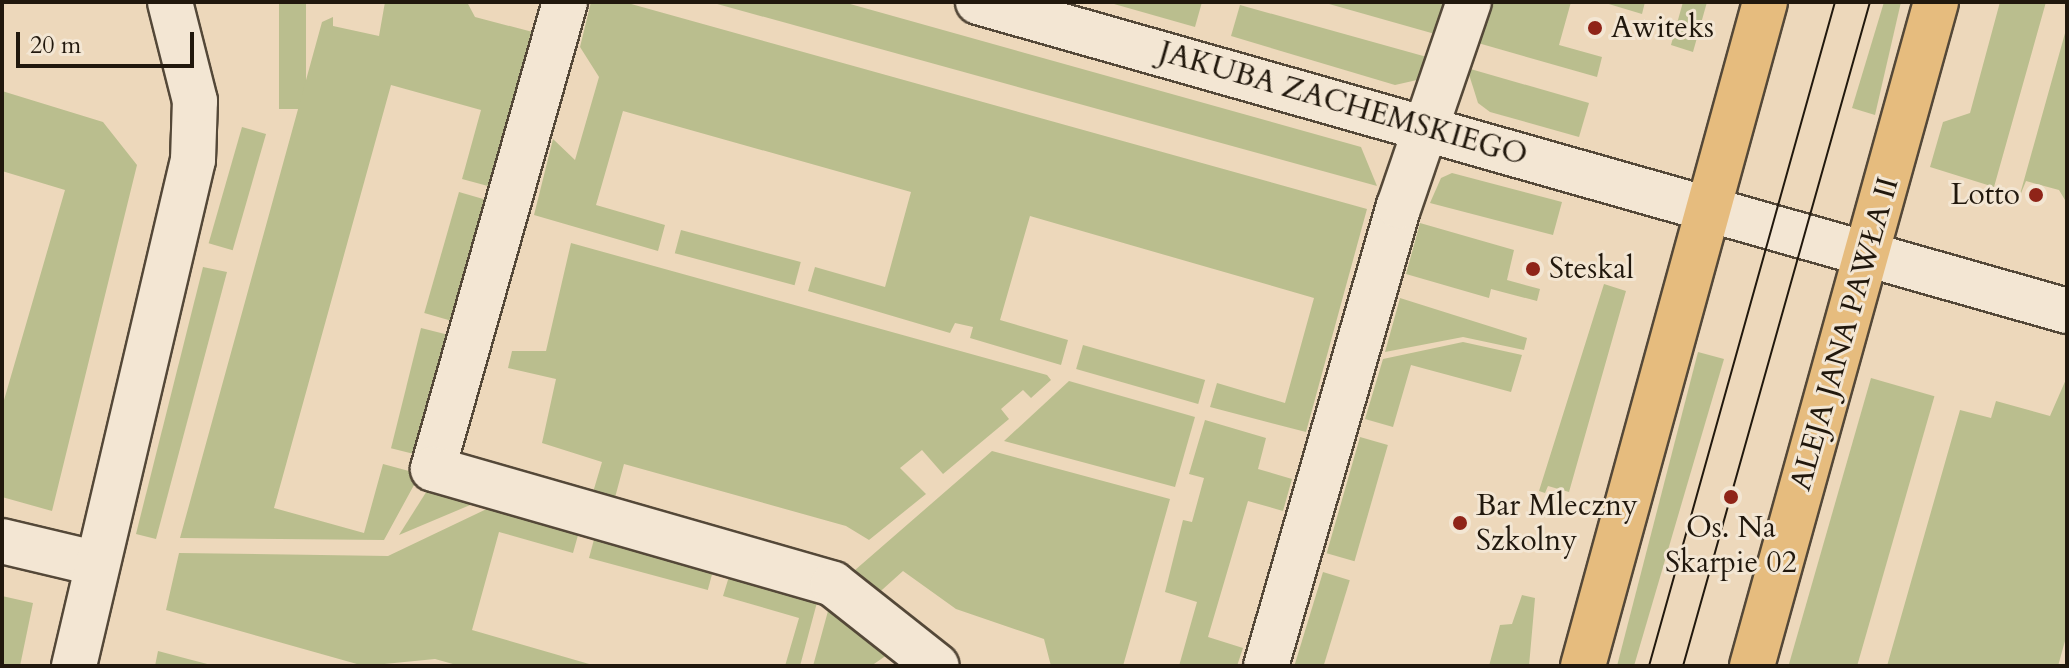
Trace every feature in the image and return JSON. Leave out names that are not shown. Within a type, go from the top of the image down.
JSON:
[{"type":"main road","points":[[1583,666],[1765,2]]},
{"type":"main road","name":"ALEJA JANA PAWŁA II","points":[[1752,666],[1936,2]]},
{"type":"street","points":[[74,666],[94,563],[193,160],[195,101],[170,2]]},
{"type":"street","points":[[565,2],[433,469],[828,582],[937,666]]},
{"type":"street","name":"JAKUBA ZACHEMSKIEGO","points":[[978,2],[2067,311]]},
{"type":"street","points":[[1266,666],[1399,206],[1455,51],[1469,2]]},
{"type":"street","points":[[2,541],[94,563]]},
{"type":"green space","points":[[279,2],[306,2],[306,109],[279,109]]},
{"type":"green space","points":[[385,2],[467,2],[475,17],[544,35],[499,189],[462,179],[481,110],[391,85],[274,508],[364,533],[383,464],[420,474],[384,540],[180,538],[322,22],[333,17],[333,26],[379,36]]},
{"type":"green space","points":[[591,2],[624,2],[1367,209],[1306,432],[1210,407],[1217,383],[1285,403],[1314,298],[1030,216],[1000,320],[1068,340],[1061,365],[970,338],[973,327],[955,323],[950,333],[808,291],[815,267],[885,287],[911,192],[623,111],[596,205],[665,225],[658,251],[534,215],[553,139],[575,160],[599,77],[580,47]]},
{"type":"green space","points":[[710,2],[843,2],[1361,147],[1377,186]]},
{"type":"green space","points":[[1107,2],[1202,2],[1195,27]]},
{"type":"green space","points":[[1322,2],[1451,2],[1442,36]]},
{"type":"green space","points":[[1490,2],[1571,2],[1559,45],[1602,57],[1597,77],[1478,43]]},
{"type":"green space","points":[[1602,2],[1645,2],[1642,14]]},
{"type":"green space","points":[[1683,2],[1707,2],[1693,52],[1671,45]]},
{"type":"green space","points":[[1884,2],[1901,2],[1875,115],[1852,108]]},
{"type":"green space","points":[[2000,2],[2046,2],[1994,187],[1930,167],[1943,122],[1970,113]]},
{"type":"green space","points":[[1240,5],[1434,59],[1417,80],[1395,85],[1231,36]]},
{"type":"green space","points":[[2067,26],[2067,194],[2065,200],[2059,190],[2026,181],[2019,198]]},
{"type":"green space","points":[[1467,68],[1589,103],[1579,137],[1490,112],[1478,103]]},
{"type":"green space","points":[[2,91],[103,122],[137,165],[52,511],[2,497],[2,407],[65,190],[2,171]]},
{"type":"green space","points":[[242,127],[266,134],[233,250],[209,243]]},
{"type":"green space","points":[[1452,173],[1562,202],[1553,235],[1430,203],[1441,178]]},
{"type":"green space","points":[[459,192],[494,202],[459,323],[424,313]]},
{"type":"green space","points":[[1420,223],[1514,250],[1507,280],[1540,289],[1537,301],[1491,289],[1489,298],[1406,274]]},
{"type":"green space","points":[[681,230],[801,262],[795,285],[675,253]]},
{"type":"green space","points":[[571,243],[1047,375],[1051,380],[1031,398],[1023,390],[1001,409],[1009,419],[943,474],[922,450],[900,468],[926,494],[869,540],[846,526],[624,464],[613,505],[591,499],[602,462],[542,443],[556,379],[508,368],[512,351],[546,351]]},
{"type":"green space","points":[[203,267],[227,272],[156,539],[136,534]]},
{"type":"green space","points":[[1604,284],[1626,291],[1569,492],[1548,486],[1545,493],[1539,491]]},
{"type":"green space","points":[[1400,298],[1527,338],[1524,350],[1463,337],[1385,352]]},
{"type":"green space","points":[[421,328],[457,337],[427,457],[391,448]]},
{"type":"green space","points":[[1463,342],[1522,355],[1511,392],[1411,365],[1393,427],[1365,419],[1383,359]]},
{"type":"green space","points":[[1083,345],[1205,380],[1198,404],[1076,369]]},
{"type":"green space","points":[[1698,352],[1724,359],[1634,666],[1617,666]]},
{"type":"green space","points":[[2067,377],[2067,634],[2058,666],[1887,666],[1960,410],[1991,418],[1996,401],[2050,416]]},
{"type":"green space","points":[[1871,378],[1934,396],[1857,666],[1789,665]]},
{"type":"green space","points":[[1069,381],[1195,417],[1175,487],[1004,441]]},
{"type":"green space","points":[[1205,420],[1266,438],[1258,469],[1292,479],[1283,511],[1248,501],[1208,637],[1243,648],[1237,666],[1179,666],[1197,602],[1165,592],[1183,520],[1192,522],[1204,478],[1189,474]]},
{"type":"green space","points":[[1360,437],[1388,445],[1355,561],[1327,553]]},
{"type":"green space","points":[[992,451],[1170,499],[1123,666],[1051,666],[1044,639],[956,609],[903,571],[873,598],[847,577]]},
{"type":"green space","points":[[430,486],[482,500],[399,535]]},
{"type":"green space","points":[[495,505],[580,528],[573,553],[499,532],[472,630],[596,666],[460,666],[435,659],[364,666],[166,610],[179,553],[388,556]]},
{"type":"green space","points":[[596,532],[715,564],[708,590],[589,558]]},
{"type":"green space","points":[[731,570],[819,595],[800,666],[785,666],[799,618],[723,596]]},
{"type":"green space","points":[[1323,572],[1350,580],[1324,666],[1294,666]]},
{"type":"green space","points":[[1522,595],[1535,598],[1529,666],[1489,666],[1500,625],[1512,624]]},
{"type":"green space","points":[[2,596],[33,603],[20,666],[2,666]]},
{"type":"green space","points":[[831,600],[887,655],[871,666],[813,666]]},
{"type":"green space","points":[[158,651],[188,659],[215,666],[155,666]]},
{"type":"tram line","points":[[1649,666],[1835,2]]},
{"type":"tram line","points":[[1683,666],[1870,2]]},
{"type":"place","name":"Awiteks","points":[[1595,28]]},
{"type":"place","name":"Lotto","points":[[2036,195]]},
{"type":"place","name":"Steskal","points":[[1533,269]]},
{"type":"place","name":"Os. Na Skarpie 02","points":[[1731,497]]},
{"type":"place","name":"Bar Mleczny Szkolny","points":[[1460,523]]}]
